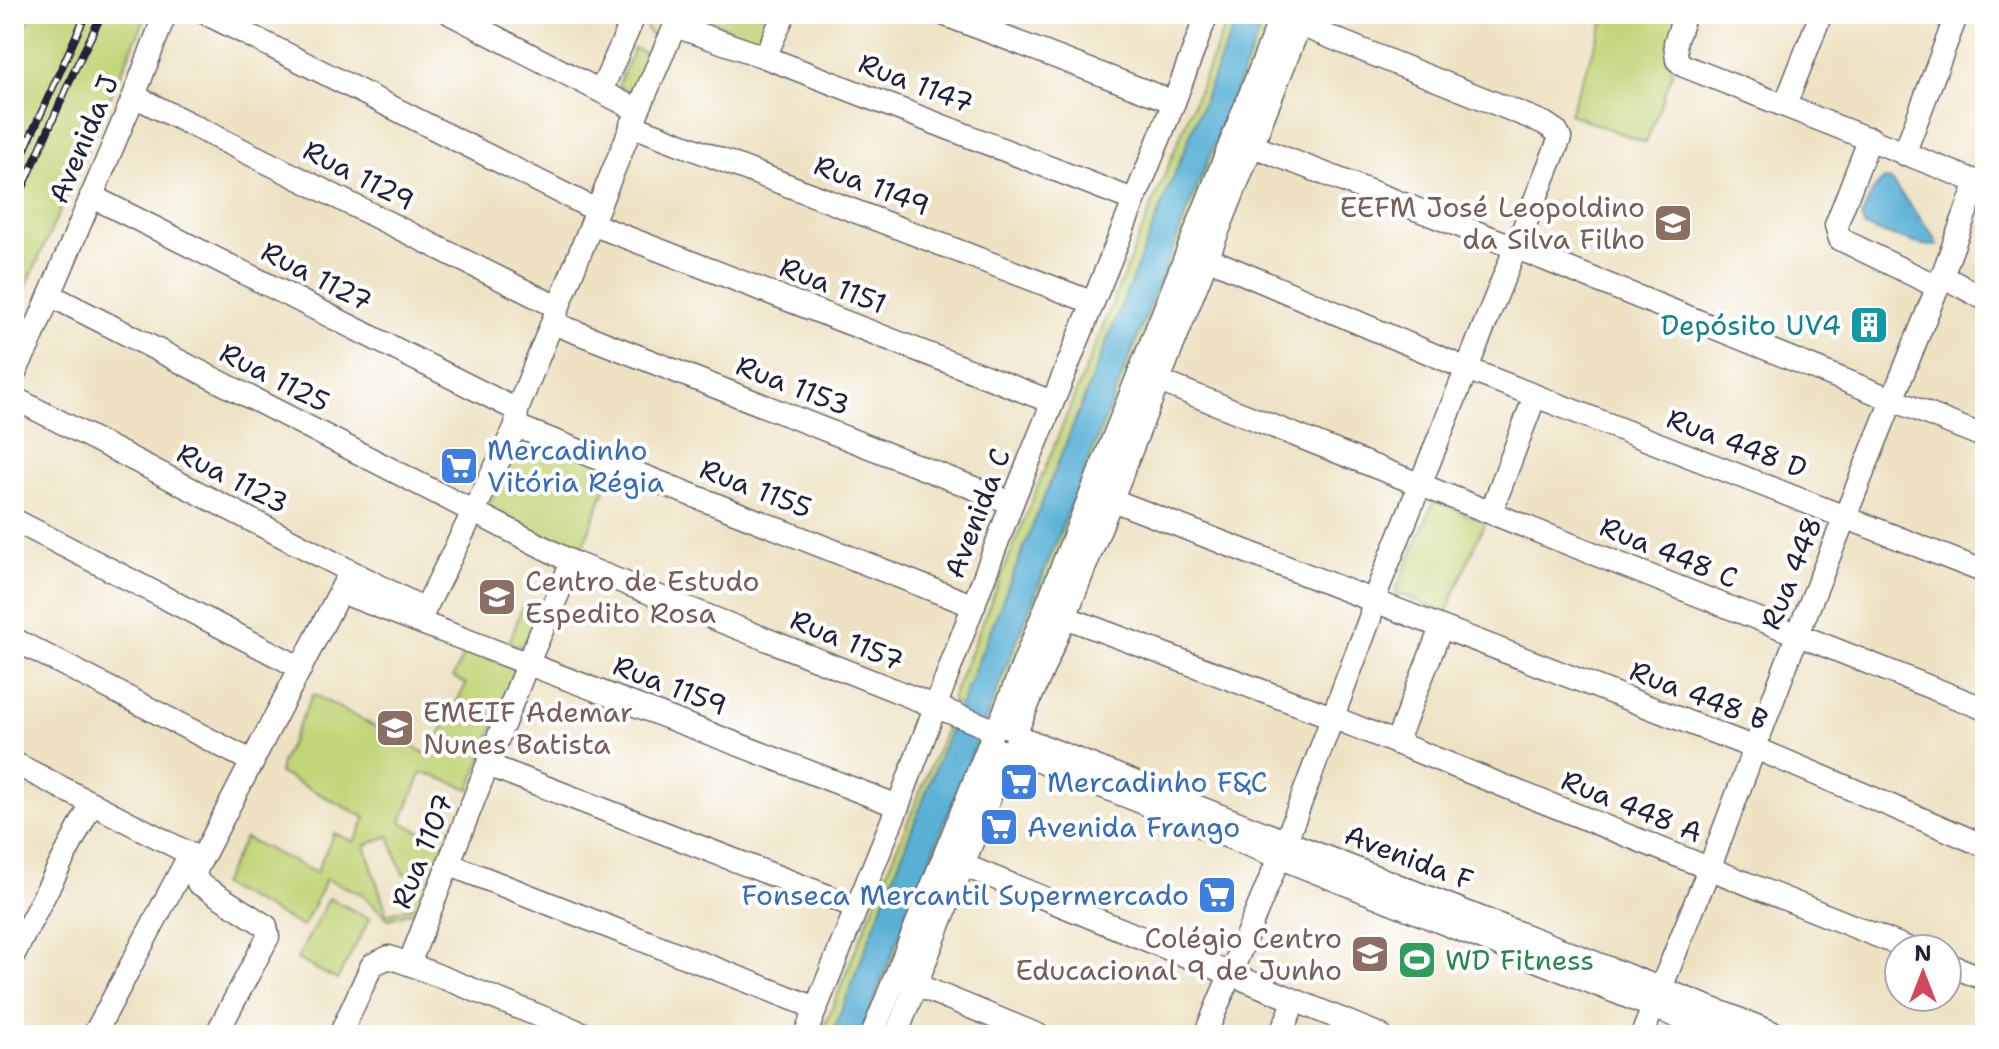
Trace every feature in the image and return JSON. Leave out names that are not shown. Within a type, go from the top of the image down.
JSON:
[{"type":"street","name":"Avenida J","points":[[14,374],[134,96],[165,14]]},
{"type":"street","name":"Rua 1151","points":[[207,14],[594,217],[1052,402]]},
{"type":"street","name":"Rua 1149","points":[[451,14],[601,91],[634,117],[1091,302]]},
{"type":"street","points":[[601,91],[635,14]]},
{"type":"street","points":[[765,57],[784,14]]},
{"type":"street","points":[[943,14],[1174,102]]},
{"type":"street","name":"Avenida C","points":[[805,1035],[898,806],[943,710],[974,606],[1012,503],[1207,14]]},
{"type":"street","points":[[1685,14],[1675,43],[1677,60],[1684,66],[1981,184]]},
{"type":"street","points":[[1785,105],[1821,14]]},
{"type":"street","points":[[1904,154],[1957,14]]},
{"type":"street","points":[[872,1035],[1002,736],[1243,141],[1273,89],[1295,18],[1544,123],[1560,138],[1419,485],[1381,604],[1370,618],[1283,849],[1205,1035]]},
{"type":"street","points":[[422,615],[516,418],[673,20]]},
{"type":"street","name":"Rua 1147","points":[[673,20],[1133,200]]},
{"type":"street","name":"Rua 1129","points":[[134,96],[555,315]]},
{"type":"street","points":[[1870,138],[1836,225],[1840,239],[1985,299]]},
{"type":"street","points":[[1243,141],[1985,437]]},
{"type":"street","points":[[896,1035],[963,865],[1002,736],[1065,617],[1110,499],[1149,377],[1207,258],[1243,141]]},
{"type":"street","name":"Rua 448","points":[[1642,1035],[1797,636],[1981,184]]},
{"type":"street","name":"Rua 1127","points":[[91,196],[516,418]]},
{"type":"street","name":"Rua 448 D","points":[[1207,258],[1467,369],[1985,572]]},
{"type":"street","name":"Rua 1125","points":[[50,295],[472,513]]},
{"type":"street","name":"Rua 1153","points":[[555,315],[1012,503]]},
{"type":"street","name":"Rua 448 C","points":[[1149,377],[1985,709]]},
{"type":"street","points":[[1491,512],[1535,396]]},
{"type":"street","name":"Rua 1123","points":[[14,398],[345,582],[422,615]]},
{"type":"street","name":"Rua 1155","points":[[516,418],[974,606]]},
{"type":"street","name":"Rua 448 B","points":[[1110,499],[1755,748],[1985,846]]},
{"type":"street","name":"Rua 1157","points":[[472,513],[572,562],[1002,736]]},
{"type":"street","points":[[14,520],[301,668]]},
{"type":"street","name":"Rua 1107","points":[[409,964],[528,662],[572,562]]},
{"type":"street","points":[[94,1035],[253,762],[345,582]]},
{"type":"street","name":"Rua 1159","points":[[422,615],[528,662],[898,806]]},
{"type":"street","name":"Rua 448 A","points":[[1065,617],[1332,717],[1883,938]]},
{"type":"street","points":[[1396,743],[1441,628]]},
{"type":"street","points":[[14,639],[253,762]]},
{"type":"street","name":"Avenida F","points":[[1002,736],[1657,997],[1779,1035]]},
{"type":"street","points":[[14,763],[195,858]]},
{"type":"street","points":[[488,765],[856,907]]},
{"type":"street","points":[[14,954],[92,803]]},
{"type":"street","points":[[195,858],[198,883],[263,922],[268,930],[268,937],[216,1035]]},
{"type":"street","points":[[448,864],[816,1008]]},
{"type":"street","points":[[963,865],[1380,1035]]},
{"type":"street","points":[[340,1035],[372,965],[389,957],[587,1035]]},
{"type":"street","points":[[1963,970],[1985,979]]},
{"type":"street","points":[[895,977],[1038,1035]]},
{"type":"street","name":"Avenida F","points":[[1657,997],[1723,1035]]},
{"type":"street","points":[[1280,1035],[1295,1001]]},
{"type":"green space","points":[[31,14],[147,14],[14,314],[14,53]]},
{"type":"green space","points":[[696,14],[771,14],[759,42]]},
{"type":"green space","points":[[1230,14],[1279,14],[996,719],[952,703],[952,697]]},
{"type":"green space","points":[[1627,14],[1680,14],[1668,54],[1673,72],[1646,143],[1569,114],[1606,17],[1619,21]]},
{"type":"green space","points":[[634,48],[652,56],[636,95],[618,86]]},
{"type":"green space","points":[[523,432],[613,468],[580,554],[488,508]]},
{"type":"green space","points":[[1434,501],[1485,522],[1446,613],[1395,592]]},
{"type":"green space","points":[[523,605],[542,613],[529,649],[509,643]]},
{"type":"green space","points":[[466,649],[515,670],[470,789],[422,772],[401,822],[449,846],[439,870],[403,874],[389,836],[365,845],[387,914],[413,906],[405,882],[436,877],[423,908],[389,919],[360,893],[326,879],[303,927],[221,885],[245,838],[316,873],[334,833],[354,842],[366,818],[279,773],[313,694],[429,755],[466,684],[453,677]]},
{"type":"green space","points":[[946,728],[980,742],[877,1035],[821,1035]]},
{"type":"green space","points":[[329,898],[370,919],[337,980],[297,959]]},
{"type":"sand","points":[[654,14],[661,14],[664,19],[660,36],[652,36],[647,29],[648,21],[655,17]]},
{"type":"water","points":[[1239,14],[1266,14],[860,1035],[832,1035],[947,738]]},
{"type":"water","points":[[1884,179],[1891,181],[1934,236],[1938,246],[1922,245],[1865,227],[1861,218],[1872,192]]},
{"type":"railway","points":[[14,173],[86,14]]},
{"type":"railway","points":[[14,208],[102,14]]},
{"type":"place","name":"EEFM José Leopoldino da Silva Filho","points":[[1673,223]]},
{"type":"place","name":"Depósito UV4","points":[[1869,325]]},
{"type":"place","name":"Mercadinho Vitória Régia","points":[[459,466]]},
{"type":"place","name":"Centro de Estudo Espedito Rosa","points":[[497,597]]},
{"type":"place","name":"EMEIF Ademar Nunes Batista","points":[[395,728]]},
{"type":"place","name":"Mercadinho F&C","points":[[1019,782]]},
{"type":"place","name":"Avenida Frango","points":[[999,827]]},
{"type":"place","name":"Fonseca Mercantil Supermercado","points":[[1217,895]]},
{"type":"place","name":"Colégio Centro Educacional 9 de Junho","points":[[1370,954]]},
{"type":"place","name":"WD Fitness","points":[[1417,960]]}]
